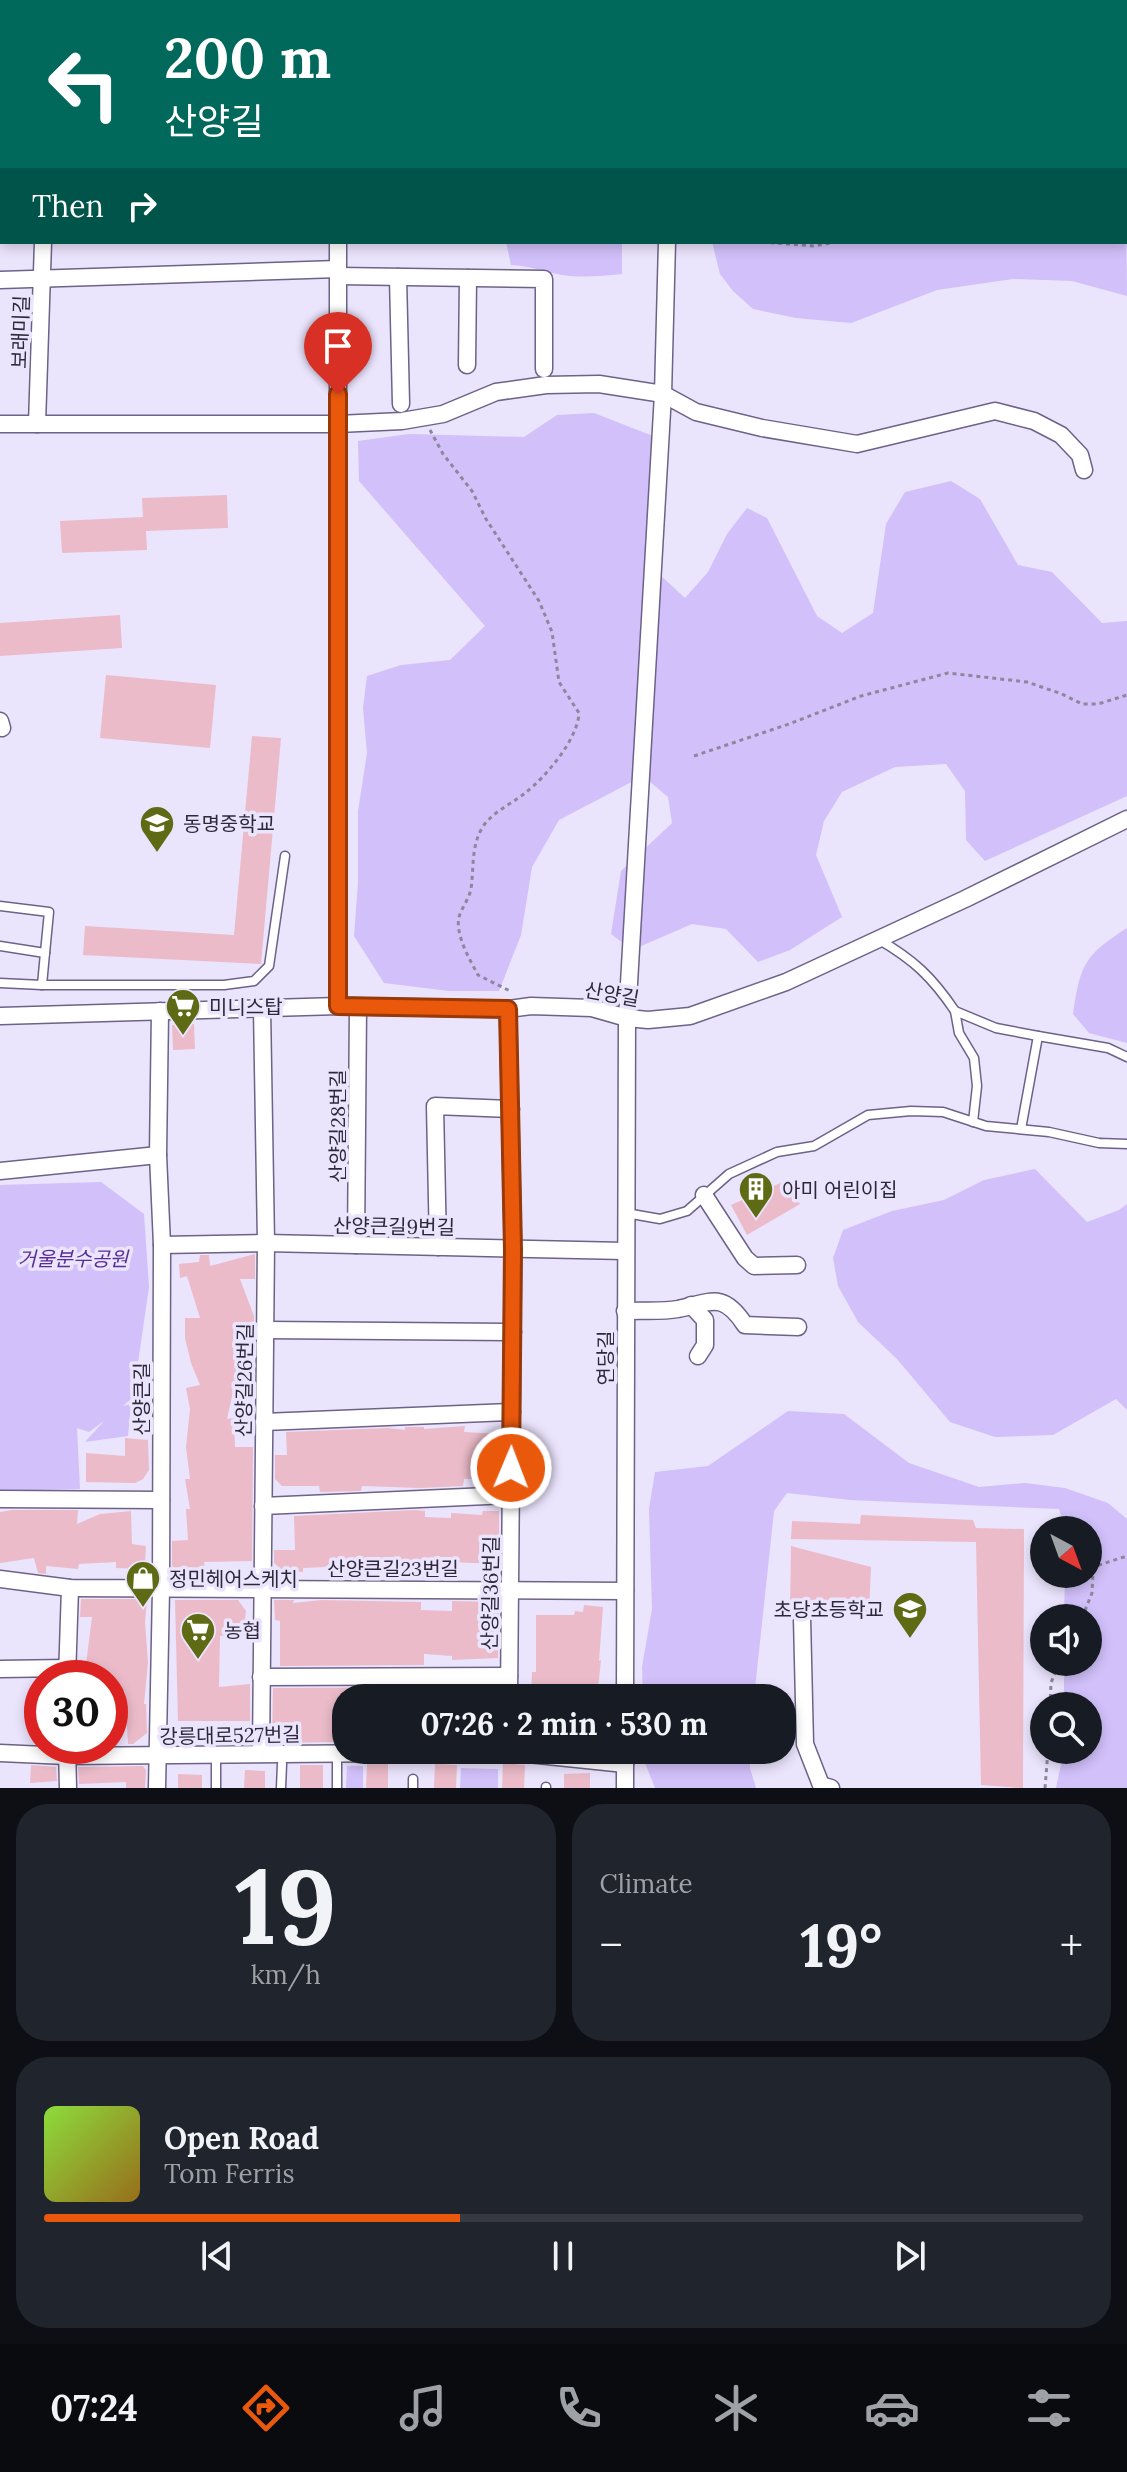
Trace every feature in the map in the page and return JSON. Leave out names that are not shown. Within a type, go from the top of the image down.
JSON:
[{"type":"street","name":"보래미길","points":[[37,424],[43,244]]},
{"type":"street","points":[[338,244],[338,1006]]},
{"type":"street","name":"연당길","points":[[625,1684],[627,1018],[663,394],[667,244]]},
{"type":"street","points":[[0,280],[338,273],[544,279],[544,369]]},
{"type":"street","points":[[398,277],[401,404]]},
{"type":"street","points":[[467,365],[468,278]]},
{"type":"street","points":[[0,424],[338,424],[402,421],[443,414],[496,392],[546,385],[599,384],[663,394],[696,412],[762,428],[857,444],[995,411],[1034,421],[1061,435],[1080,455],[1084,470]]},
{"type":"street","name":"산양길","points":[[0,1016],[338,1006],[508,1009],[531,1006],[592,1008],[627,1018],[648,1020],[690,1016],[786,982],[1127,819]]},
{"type":"street","name":"산양길28번길","points":[[356,1245],[358,1007]]},
{"type":"street","name":"산양길26번길","points":[[261,1753],[266,1243],[262,1008]]},
{"type":"street","name":"산양길36번길","points":[[508,1009],[513,1249],[509,1684]]},
{"type":"street","name":"산양큰길","points":[[157,1788],[161,1589],[160,1011]]},
{"type":"street","points":[[438,1247],[435,1106],[511,1109]]},
{"type":"street","points":[[0,1171],[158,1155]]},
{"type":"street","points":[[704,1195],[745,1258],[754,1266],[797,1265]]},
{"type":"street","name":"산양큰길9번길","points":[[162,1245],[266,1243],[625,1251]]},
{"type":"street","points":[[625,1311],[675,1309],[711,1300],[734,1308],[745,1325],[798,1327]]},
{"type":"street","points":[[691,1305],[705,1320],[705,1345],[698,1356]]},
{"type":"street","points":[[265,1330],[513,1332]]},
{"type":"street","points":[[264,1422],[512,1412]]},
{"type":"street","points":[[263,1506],[511,1495]]},
{"type":"street","points":[[0,1499],[161,1500]]},
{"type":"street","name":"산양큰길23번길","points":[[0,1579],[70,1588],[625,1591]]},
{"type":"street","points":[[67,1660],[70,1588]]},
{"type":"street","points":[[802,1618],[805,1744],[821,1785],[831,1788]]},
{"type":"street","points":[[0,1669],[24,1670]]},
{"type":"street","points":[[261,1677],[509,1676]]},
{"type":"street","name":"강릉대로527번길","points":[[0,1753],[24,1752]]},
{"type":"street","name":"강릉대로527번길","points":[[128,1754],[332,1754]]},
{"type":"street","points":[[67,1764],[68,1788]]},
{"type":"street","points":[[625,1764],[625,1788]]},
{"type":"lane","points":[[0,983],[224,985],[254,981],[269,966],[285,856]]},
{"type":"lane","points":[[0,906],[49,912],[42,985]]},
{"type":"lane","points":[[878,939],[902,953],[936,982],[955,1011],[959,1033],[974,1058],[977,1086],[973,1122]]},
{"type":"lane","points":[[0,946],[45,953]]},
{"type":"lane","points":[[955,1011],[996,1028],[1108,1048],[1127,1057]]},
{"type":"lane","points":[[1021,1129],[1038,1036]]},
{"type":"lane","points":[[625,1213],[660,1219],[687,1211],[729,1174],[777,1152],[814,1146],[868,1115],[943,1112],[986,1126],[1099,1143],[1127,1144]]},
{"type":"lane","points":[[216,1763],[216,1788]]},
{"type":"lane","points":[[281,1788],[282,1764]]},
{"type":"lane","points":[[337,1764],[337,1788]]},
{"type":"path","points":[[788,244],[825,244]]},
{"type":"path","points":[[424,417],[443,454],[472,491],[486,519],[539,601],[552,632],[559,682],[579,713],[567,743],[539,781],[489,819],[479,833],[471,890],[458,922],[459,932],[478,975],[531,1006]]},
{"type":"path","points":[[694,756],[861,696],[948,673],[1027,682],[1046,687],[1082,704],[1098,704],[1127,695]]},
{"type":"path","points":[[1088,1604],[1092,1593],[1093,1573],[1099,1565],[1127,1556]]},
{"type":"path","points":[[1045,1788],[1047,1764]]},
{"type":"green space","points":[[506,244],[622,244],[622,274],[570,276],[511,265]]},
{"type":"green space","points":[[712,244],[1126,244],[1127,296],[1072,281],[1013,279],[937,290],[851,323],[796,318],[753,309],[720,274]]},
{"type":"green space","points":[[594,413],[658,438],[646,562],[685,598],[708,572],[727,534],[747,508],[767,518],[817,616],[842,633],[873,613],[886,524],[905,492],[951,481],[980,499],[1018,565],[1052,572],[1102,623],[1127,621],[1127,796],[985,861],[966,840],[965,791],[946,764],[895,767],[842,792],[824,821],[816,855],[842,917],[790,950],[758,962],[726,929],[692,924],[632,950],[611,934],[621,871],[672,823],[668,797],[643,776],[559,820],[532,867],[521,935],[499,991],[449,991],[384,983],[354,936],[358,811],[367,753],[363,708],[367,676],[401,665],[450,660],[485,626],[359,481],[358,441],[409,434],[524,437],[557,415]]},
{"type":"green space","points":[[1127,928],[1127,1043],[1089,1033],[1073,1014],[1078,983],[1087,962],[1102,946]]},
{"type":"green space","points":[[1035,1169],[1087,1222],[1127,1204],[1127,1410],[1116,1399],[1053,1435],[995,1437],[950,1422],[897,1359],[858,1322],[838,1286],[833,1258],[843,1230],[892,1211],[944,1200],[984,1180]]},
{"type":"green space","name":"거울분수공원","points":[[101,1182],[144,1214],[149,1287],[133,1397],[123,1406],[131,1404],[128,1436],[85,1442],[104,1421],[89,1432],[77,1428],[80,1489],[0,1491],[0,1185]]},
{"type":"green space","points":[[788,1411],[844,1414],[909,1463],[979,1487],[1025,1483],[1065,1488],[1108,1503],[1127,1519],[1127,1788],[1056,1788],[1061,1764],[1102,1764],[1102,1692],[1064,1692],[1064,1676],[1102,1676],[1102,1604],[1064,1604],[1065,1588],[1102,1588],[1102,1516],[1061,1516],[1059,1509],[850,1500],[787,1493],[774,1511],[755,1684],[643,1684],[642,1667],[652,1609],[649,1509],[655,1472],[708,1466]]},
{"type":"green space","points":[[645,1764],[750,1764],[756,1788],[655,1788]]},
{"type":"green space","points":[[347,1766],[363,1766],[363,1788],[346,1788]]},
{"type":"green space","points":[[461,1768],[498,1769],[498,1788],[460,1788]]},
{"type":"building","points":[[227,495],[228,528],[146,531],[147,550],[62,553],[60,521],[143,517],[142,498]]},
{"type":"building","points":[[120,615],[122,648],[0,656],[0,623]]},
{"type":"building","points":[[106,675],[216,685],[210,748],[100,738]]},
{"type":"building","points":[[252,736],[281,738],[261,964],[83,955],[85,926],[234,935]]},
{"type":"building","name":"미니스탑","points":[[194,1024],[195,1049],[173,1050],[172,1025]]},
{"type":"building","name":"아미 어린이집","points":[[785,1181],[800,1204],[747,1235],[731,1205]]},
{"type":"building","points":[[255,1254],[255,1279],[240,1279],[254,1316],[254,1348],[242,1346],[243,1373],[237,1374],[227,1419],[234,1418],[235,1447],[253,1447],[252,1561],[204,1562],[205,1570],[179,1572],[172,1566],[172,1541],[188,1540],[186,1509],[190,1509],[185,1479],[190,1479],[186,1447],[190,1409],[186,1388],[200,1385],[185,1338],[185,1318],[200,1318],[187,1276],[180,1278],[179,1264],[199,1262],[200,1255],[209,1255],[210,1266]]},
{"type":"building","points":[[465,1426],[464,1432],[500,1434],[500,1479],[464,1479],[463,1486],[362,1486],[361,1491],[320,1492],[319,1486],[282,1486],[275,1479],[275,1455],[287,1455],[286,1432]]},
{"type":"building","points":[[125,1438],[148,1440],[149,1470],[143,1479],[135,1483],[86,1482],[86,1453],[125,1456]]},
{"type":"building","points":[[78,1510],[77,1524],[100,1514],[131,1511],[132,1544],[146,1546],[145,1564],[138,1569],[116,1568],[116,1562],[79,1564],[78,1569],[46,1566],[46,1574],[38,1573],[34,1558],[0,1563],[0,1512]]},
{"type":"building","points":[[425,1511],[425,1517],[451,1518],[451,1513],[482,1515],[483,1511],[499,1511],[499,1564],[425,1561],[424,1578],[404,1577],[404,1570],[348,1566],[303,1568],[303,1572],[283,1571],[274,1563],[274,1550],[295,1550],[294,1516]]},
{"type":"building","points":[[861,1515],[973,1520],[976,1528],[1024,1529],[1023,1788],[981,1785],[976,1542],[791,1539],[792,1521],[860,1524]]},
{"type":"building","points":[[791,1546],[871,1567],[869,1613],[811,1612],[803,1607],[790,1611]]},
{"type":"building","points":[[81,1599],[147,1599],[148,1662],[144,1704],[147,1733],[133,1744],[128,1744],[128,1660],[87,1660],[92,1617],[80,1617]]},
{"type":"building","name":"농협","points":[[175,1600],[238,1600],[246,1611],[243,1632],[220,1636],[219,1687],[250,1684],[250,1721],[178,1721]]},
{"type":"building","points":[[274,1600],[294,1600],[293,1603],[322,1600],[421,1602],[421,1610],[452,1611],[452,1601],[499,1602],[498,1658],[452,1660],[452,1656],[424,1654],[424,1665],[280,1666],[280,1621],[275,1620]]},
{"type":"building","points":[[584,1605],[603,1607],[598,1684],[532,1684],[532,1672],[536,1672],[536,1615],[574,1615],[575,1611],[583,1612]]},
{"type":"building","points":[[273,1688],[332,1688],[332,1742],[272,1743]]},
{"type":"building","points":[[367,1764],[388,1764],[388,1788],[366,1788]]},
{"type":"building","points":[[435,1764],[457,1765],[456,1788],[434,1788]]},
{"type":"building","points":[[503,1764],[525,1765],[524,1788],[502,1788]]},
{"type":"building","points":[[31,1765],[56,1767],[57,1781],[30,1783]]},
{"type":"building","points":[[300,1765],[323,1765],[323,1788],[300,1788]]},
{"type":"building","points":[[143,1766],[146,1770],[145,1788],[126,1788],[126,1782],[79,1784],[78,1767]]},
{"type":"building","points":[[245,1770],[265,1771],[265,1788],[244,1788]]},
{"type":"building","points":[[590,1773],[590,1788],[564,1788],[564,1774]]},
{"type":"building","points":[[178,1774],[202,1775],[202,1788],[178,1788]]},
{"type":"place","name":"동명중학교","points":[[157,854]]},
{"type":"place","name":"미니스탑","points":[[183,1037]]},
{"type":"place","name":"아미 어린이집","points":[[756,1220]]},
{"type":"place","name":"정민헤어스케치","points":[[143,1609]]},
{"type":"place","name":"초당초등학교","points":[[910,1640]]},
{"type":"place","name":"농협","points":[[198,1661]]},
{"type":"route","points":[[338,394],[338,1006],[508,1009],[513,1249],[511,1468]]}]
